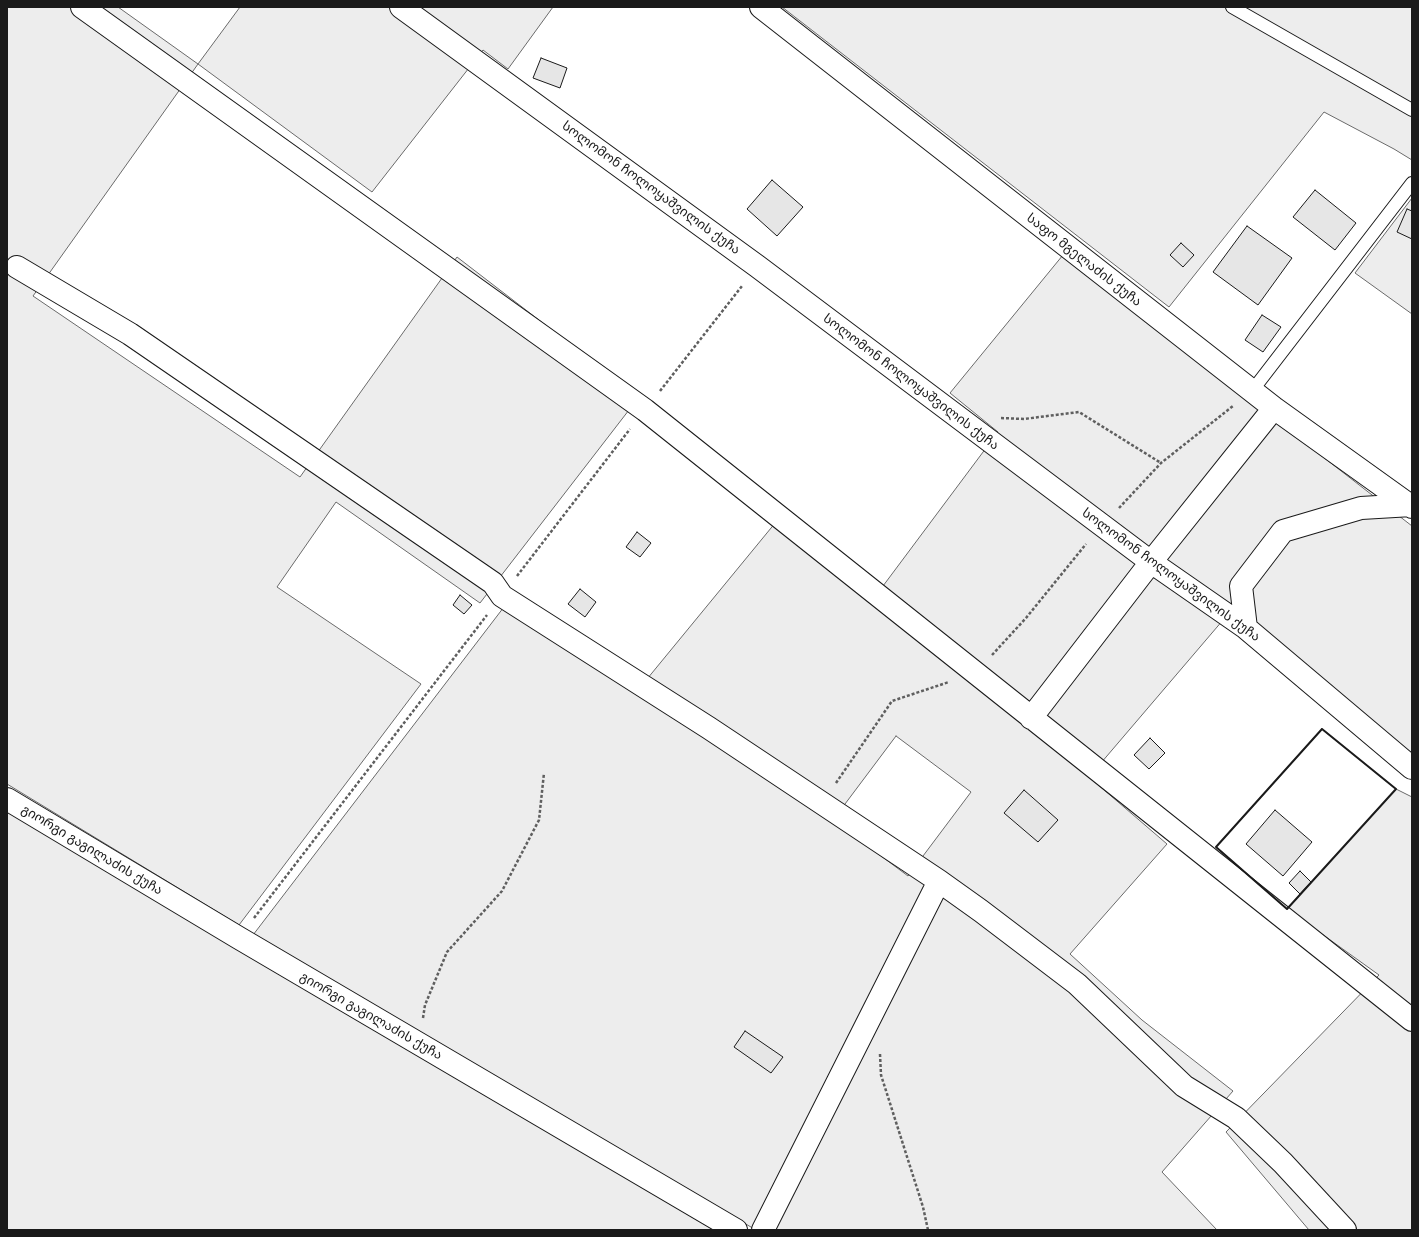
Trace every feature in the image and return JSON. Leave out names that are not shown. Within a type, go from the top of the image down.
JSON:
[{"type":"street","points":[[82,7],[645,410],[1412,1020]]},
{"type":"street","name":"სოლომონ ჩოლოყაშვილის ქუჩა","points":[[401,7],[757,266],[1151,562],[1246,628],[1412,768]]},
{"type":"street","name":"საფო მგელაძის ქუჩა","points":[[761,7],[1274,408],[1411,506]]},
{"type":"street","points":[[17,267],[130,334],[493,583],[502,596],[709,728],[939,881],[981,911],[1077,984],[1184,1086],[1236,1118],[1283,1163],[1345,1230]]},
{"type":"street","points":[[1031,718],[1151,562],[1274,408]]},
{"type":"street","points":[[1246,628],[1241,586],[1283,531],[1361,508],[1411,506]]},
{"type":"street","name":"გიორგი გაგილაძის ქუჩა","points":[[7,799],[736,1230]]},
{"type":"street","points":[[763,1230],[939,881]]},
{"type":"lane","points":[[1232,7],[1412,110]]},
{"type":"lane","points":[[1252,391],[1412,183]]},
{"type":"path","points":[[822,803],[892,701],[974,673],[1026,618],[1102,525],[1162,463],[1252,391]]},
{"type":"path","points":[[994,418],[1024,419],[1079,412],[1162,463]]},
{"type":"path","points":[[420,1044],[425,1005],[448,952],[502,891],[540,820],[544,773]]},
{"type":"path","points":[[880,1052],[881,1075],[923,1207],[928,1230]]},
{"type":"shaded area","points":[[7,7],[118,7],[198,64],[33,296],[300,477],[457,257],[639,397],[480,603],[336,502],[277,587],[421,684],[239,925],[7,784]]},
{"type":"shaded area","points":[[240,7],[553,7],[508,69],[483,50],[372,192],[198,64]]},
{"type":"shaded area","points":[[782,7],[1412,7],[1412,160],[1324,112],[1169,307]]},
{"type":"shaded area","points":[[1412,198],[1412,314],[1355,273]]},
{"type":"shaded area","points":[[1063,255],[1412,526],[1412,756],[1235,606],[1089,777],[1167,844],[1070,954],[1142,1020],[1233,1091],[1162,1172],[1217,1230],[756,1230],[253,935],[507,603],[638,690],[785,511],[883,586],[998,432],[950,393]],"holes":[[[896,736],[971,792],[908,876],[833,820]]]},
{"type":"shaded area","points":[[1396,789],[1412,797],[1412,1230],[1309,1230],[1226,1132],[1379,975],[1287,909]]},
{"type":"shaded area","points":[[7,810],[714,1230],[7,1230]]},
{"type":"building","points":[[541,58],[567,68],[560,88],[533,78]]},
{"type":"building","points":[[772,180],[803,207],[777,236],[747,209]]},
{"type":"building","points":[[1315,190],[1356,223],[1335,250],[1293,217]]},
{"type":"building","points":[[1407,209],[1412,211],[1412,239],[1397,232]]},
{"type":"building","points":[[1247,226],[1292,258],[1258,305],[1213,272]]},
{"type":"building","points":[[1181,243],[1194,255],[1183,267],[1170,255]]},
{"type":"building","points":[[1262,315],[1281,327],[1263,352],[1245,340]]},
{"type":"building","points":[[637,532],[651,543],[640,557],[626,547]]},
{"type":"building","points":[[580,589],[596,602],[585,617],[568,604]]},
{"type":"building","points":[[460,595],[472,605],[464,614],[453,605]]},
{"type":"building","points":[[1150,738],[1165,753],[1149,769],[1134,755]]},
{"type":"building","points":[[1024,790],[1058,820],[1038,842],[1004,813]]},
{"type":"building","points":[[1275,810],[1312,842],[1283,876],[1246,844]]},
{"type":"building","points":[[1300,871],[1311,882],[1300,894],[1289,883]]},
{"type":"building","points":[[745,1031],[783,1057],[771,1073],[734,1047]]},
{"type":"wall","points":[[1322,729],[1396,789],[1287,909],[1216,847],[1322,729]]}]
